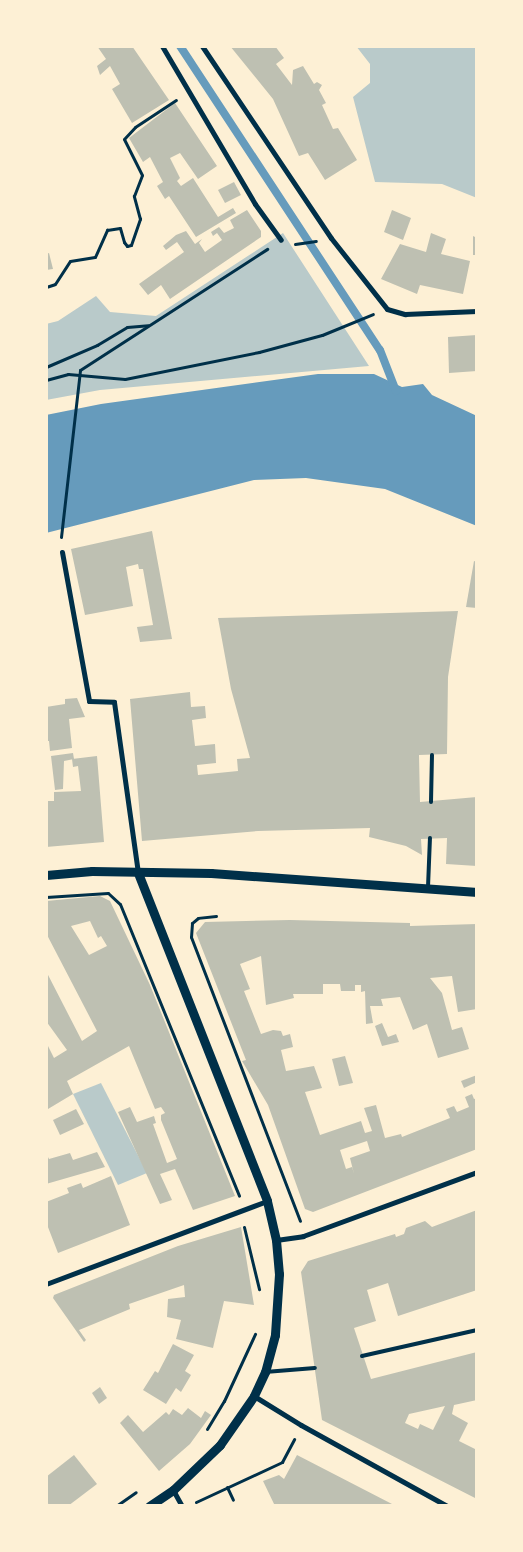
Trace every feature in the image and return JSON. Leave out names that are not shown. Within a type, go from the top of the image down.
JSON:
[{"type":"street","points":[[162,46],[255,204],[281,240]]},
{"type":"street","points":[[202,46],[331,238],[387,309],[405,314],[477,311]]},
{"type":"street","points":[[62,552],[89,701],[114,702],[138,873],[267,1200],[276,1240],[278,1306],[265,1372],[254,1396],[220,1445],[173,1490],[149,1506]]},
{"type":"street","points":[[46,875],[92,871],[211,873],[427,890],[477,892]]},
{"type":"street","points":[[276,1240],[303,1236],[477,1172]]},
{"type":"street","points":[[46,1284],[267,1200]]},
{"type":"street","points":[[254,1396],[301,1426],[447,1506]]},
{"type":"street","points":[[173,1490],[182,1506]]},
{"type":"lane","points":[[431,802],[432,755]]},
{"type":"lane","points":[[427,890],[430,838]]},
{"type":"lane","points":[[362,1356],[477,1330]]},
{"type":"lane","points":[[265,1372],[315,1368]]},
{"type":"path","points":[[46,287],[55,284],[70,261],[95,257],[107,230],[120,228],[127,246],[131,245],[140,219],[134,196],[142,175],[124,139],[135,127],[189,91]]},
{"type":"path","points":[[291,245],[322,239]]},
{"type":"path","points":[[61,538],[80,370],[281,240]]},
{"type":"path","points":[[46,380],[68,374],[125,379],[259,352],[346,326],[366,316]]},
{"type":"path","points":[[46,368],[96,345],[127,327],[149,325]]},
{"type":"path","points":[[46,897],[108,893],[120,904],[239,1191],[240,1209],[260,1299]]},
{"type":"path","points":[[216,916],[198,918],[192,923],[191,937],[297,1208],[303,1236]]},
{"type":"path","points":[[201,1437],[224,1401],[257,1327]]},
{"type":"path","points":[[200,1500],[282,1462],[301,1426]]},
{"type":"path","points":[[227,1487],[234,1500]]},
{"type":"shaded area","points":[[356,46],[477,46],[477,198],[442,184],[375,182],[353,97],[370,83],[370,64]]},
{"type":"shaded area","points":[[283,233],[369,366],[100,390],[46,400],[46,324],[58,321],[96,296],[110,312],[156,316]]},
{"type":"shaded area","points":[[101,1083],[147,1173],[118,1185],[73,1094]]},
{"type":"water","points":[[318,374],[374,374],[402,387],[423,384],[432,395],[477,416],[477,526],[385,489],[306,478],[254,480],[46,533],[46,415],[101,404]]},
{"type":"building","points":[[97,46],[132,46],[169,100],[132,123],[112,89],[120,84],[110,66],[100,75],[97,66],[106,59]]},
{"type":"building","points":[[230,46],[275,46],[284,58],[276,64],[292,85],[293,70],[303,66],[314,84],[317,82],[322,85],[319,90],[326,103],[322,105],[333,129],[338,128],[357,160],[325,180],[308,153],[299,156],[273,99]]},
{"type":"building","points":[[175,103],[217,166],[198,179],[180,153],[170,158],[180,178],[177,181],[181,186],[193,178],[218,217],[233,208],[236,213],[196,237],[169,196],[165,199],[157,186],[163,182],[150,157],[143,162],[129,138]]},
{"type":"building","points":[[234,182],[241,195],[225,203],[218,190]]},
{"type":"building","points":[[247,210],[261,231],[261,237],[170,299],[161,285],[148,295],[139,284],[184,252],[177,242],[166,250],[163,246],[176,235],[186,231],[195,244],[202,239],[199,243],[205,252],[222,240],[217,233],[213,236],[211,232],[219,227],[224,233],[234,228],[230,220]]},
{"type":"building","points":[[392,210],[411,218],[403,240],[384,232]]},
{"type":"building","points":[[431,233],[446,239],[441,254],[470,261],[463,294],[420,285],[417,294],[381,279],[400,244],[426,252]]},
{"type":"building","points":[[473,236],[477,238],[477,255],[473,255]]},
{"type":"building","points":[[49,253],[53,269],[46,270],[46,254]]},
{"type":"building","points":[[477,335],[477,371],[449,373],[448,337]]},
{"type":"building","points":[[152,531],[172,639],[140,642],[137,627],[153,625],[143,569],[139,569],[138,564],[126,567],[133,606],[85,615],[71,549]]},
{"type":"building","points":[[474,561],[477,562],[477,608],[466,607]]},
{"type":"building","points":[[458,611],[448,677],[447,754],[419,755],[420,802],[477,797],[477,866],[446,864],[447,838],[421,839],[422,855],[406,846],[369,837],[370,828],[258,831],[142,841],[130,699],[190,692],[191,707],[205,706],[206,718],[192,720],[195,746],[215,744],[216,763],[197,765],[198,775],[238,771],[237,759],[250,758],[231,689],[218,618]]},
{"type":"building","points":[[77,698],[85,717],[69,719],[72,748],[50,751],[49,741],[46,741],[46,707],[65,704],[65,699]]},
{"type":"building","points":[[73,753],[74,759],[64,761],[63,789],[55,790],[51,756]]},
{"type":"building","points":[[97,756],[104,842],[46,847],[46,801],[54,801],[54,792],[81,791],[78,766],[73,767],[72,759]]},
{"type":"building","points":[[100,896],[110,901],[150,985],[235,1196],[193,1210],[175,1169],[160,1174],[172,1200],[160,1204],[118,1112],[130,1107],[137,1122],[154,1116],[156,1123],[153,1124],[167,1163],[177,1159],[161,1120],[161,1115],[165,1113],[161,1107],[155,1109],[129,1046],[67,1081],[73,1094],[48,1109],[46,1106],[46,1042],[54,1058],[67,1050],[46,1021],[46,971],[82,1041],[97,1031],[46,933],[46,901]],"holes":[[[90,921],[98,938],[101,936],[107,946],[89,955],[71,926]]]},
{"type":"building","points":[[290,920],[410,923],[410,926],[477,924],[477,1009],[458,1012],[452,976],[430,978],[442,993],[452,1030],[462,1027],[469,1049],[438,1058],[427,1024],[413,1030],[400,997],[381,999],[383,1006],[370,1006],[373,1023],[366,1024],[365,991],[361,992],[361,985],[355,985],[355,991],[341,991],[340,984],[323,984],[323,994],[293,994],[294,998],[266,1005],[261,956],[240,964],[250,989],[244,991],[261,1034],[273,1030],[281,1031],[283,1036],[290,1034],[293,1047],[281,1050],[286,1071],[314,1066],[322,1088],[305,1092],[320,1135],[361,1121],[365,1133],[372,1131],[364,1108],[376,1105],[385,1138],[401,1134],[402,1137],[450,1118],[446,1109],[454,1106],[457,1112],[469,1107],[465,1097],[472,1094],[474,1099],[477,1098],[477,1149],[313,1212],[305,1209],[268,1105],[242,1061],[246,1060],[196,933],[205,922]],"holes":[[[367,1141],[370,1151],[350,1158],[354,1174],[352,1167],[346,1169],[340,1150]]]},
{"type":"building","points":[[382,1023],[388,1037],[396,1034],[399,1042],[382,1046],[375,1026]]},
{"type":"building","points":[[345,1056],[353,1083],[339,1086],[332,1059]]},
{"type":"building","points":[[477,1075],[477,1082],[464,1088],[461,1081]]},
{"type":"building","points":[[76,1109],[84,1124],[60,1135],[53,1120]]},
{"type":"building","points":[[97,1152],[105,1167],[46,1184],[46,1153],[49,1159],[70,1153],[73,1160]]},
{"type":"building","points":[[111,1176],[130,1225],[58,1253],[46,1222],[46,1202],[69,1193],[67,1188],[81,1183],[83,1188]]},
{"type":"building","points":[[477,1210],[477,1290],[398,1316],[388,1283],[367,1290],[376,1321],[354,1328],[371,1379],[477,1352],[477,1400],[454,1405],[452,1414],[468,1423],[459,1441],[477,1450],[477,1499],[322,1420],[301,1272],[308,1261],[395,1234],[396,1237],[404,1234],[406,1228],[425,1221],[432,1227]],"holes":[[[445,1406],[433,1430],[420,1424],[418,1429],[405,1423],[409,1414]]]},
{"type":"building","points":[[241,1227],[254,1305],[224,1301],[213,1348],[176,1339],[181,1320],[167,1317],[168,1299],[185,1297],[184,1285],[129,1304],[130,1309],[79,1330],[86,1340],[84,1342],[53,1298],[54,1295],[178,1246]]},
{"type":"building","points":[[173,1344],[194,1355],[185,1371],[191,1375],[181,1392],[176,1388],[166,1404],[143,1390],[155,1371],[158,1373]]},
{"type":"building","points":[[100,1387],[107,1398],[99,1404],[92,1393]]},
{"type":"building","points":[[188,1408],[201,1418],[205,1411],[211,1415],[190,1444],[159,1471],[120,1423],[128,1415],[143,1432],[166,1412],[169,1415],[173,1409],[182,1415]]},
{"type":"building","points":[[74,1455],[97,1484],[68,1506],[50,1506],[46,1501],[46,1477]]},
{"type":"building","points":[[297,1455],[392,1504],[391,1506],[275,1506],[263,1481],[279,1475],[284,1479]]},
{"type":"waterway","points":[[180,46],[380,350],[396,391]]}]
